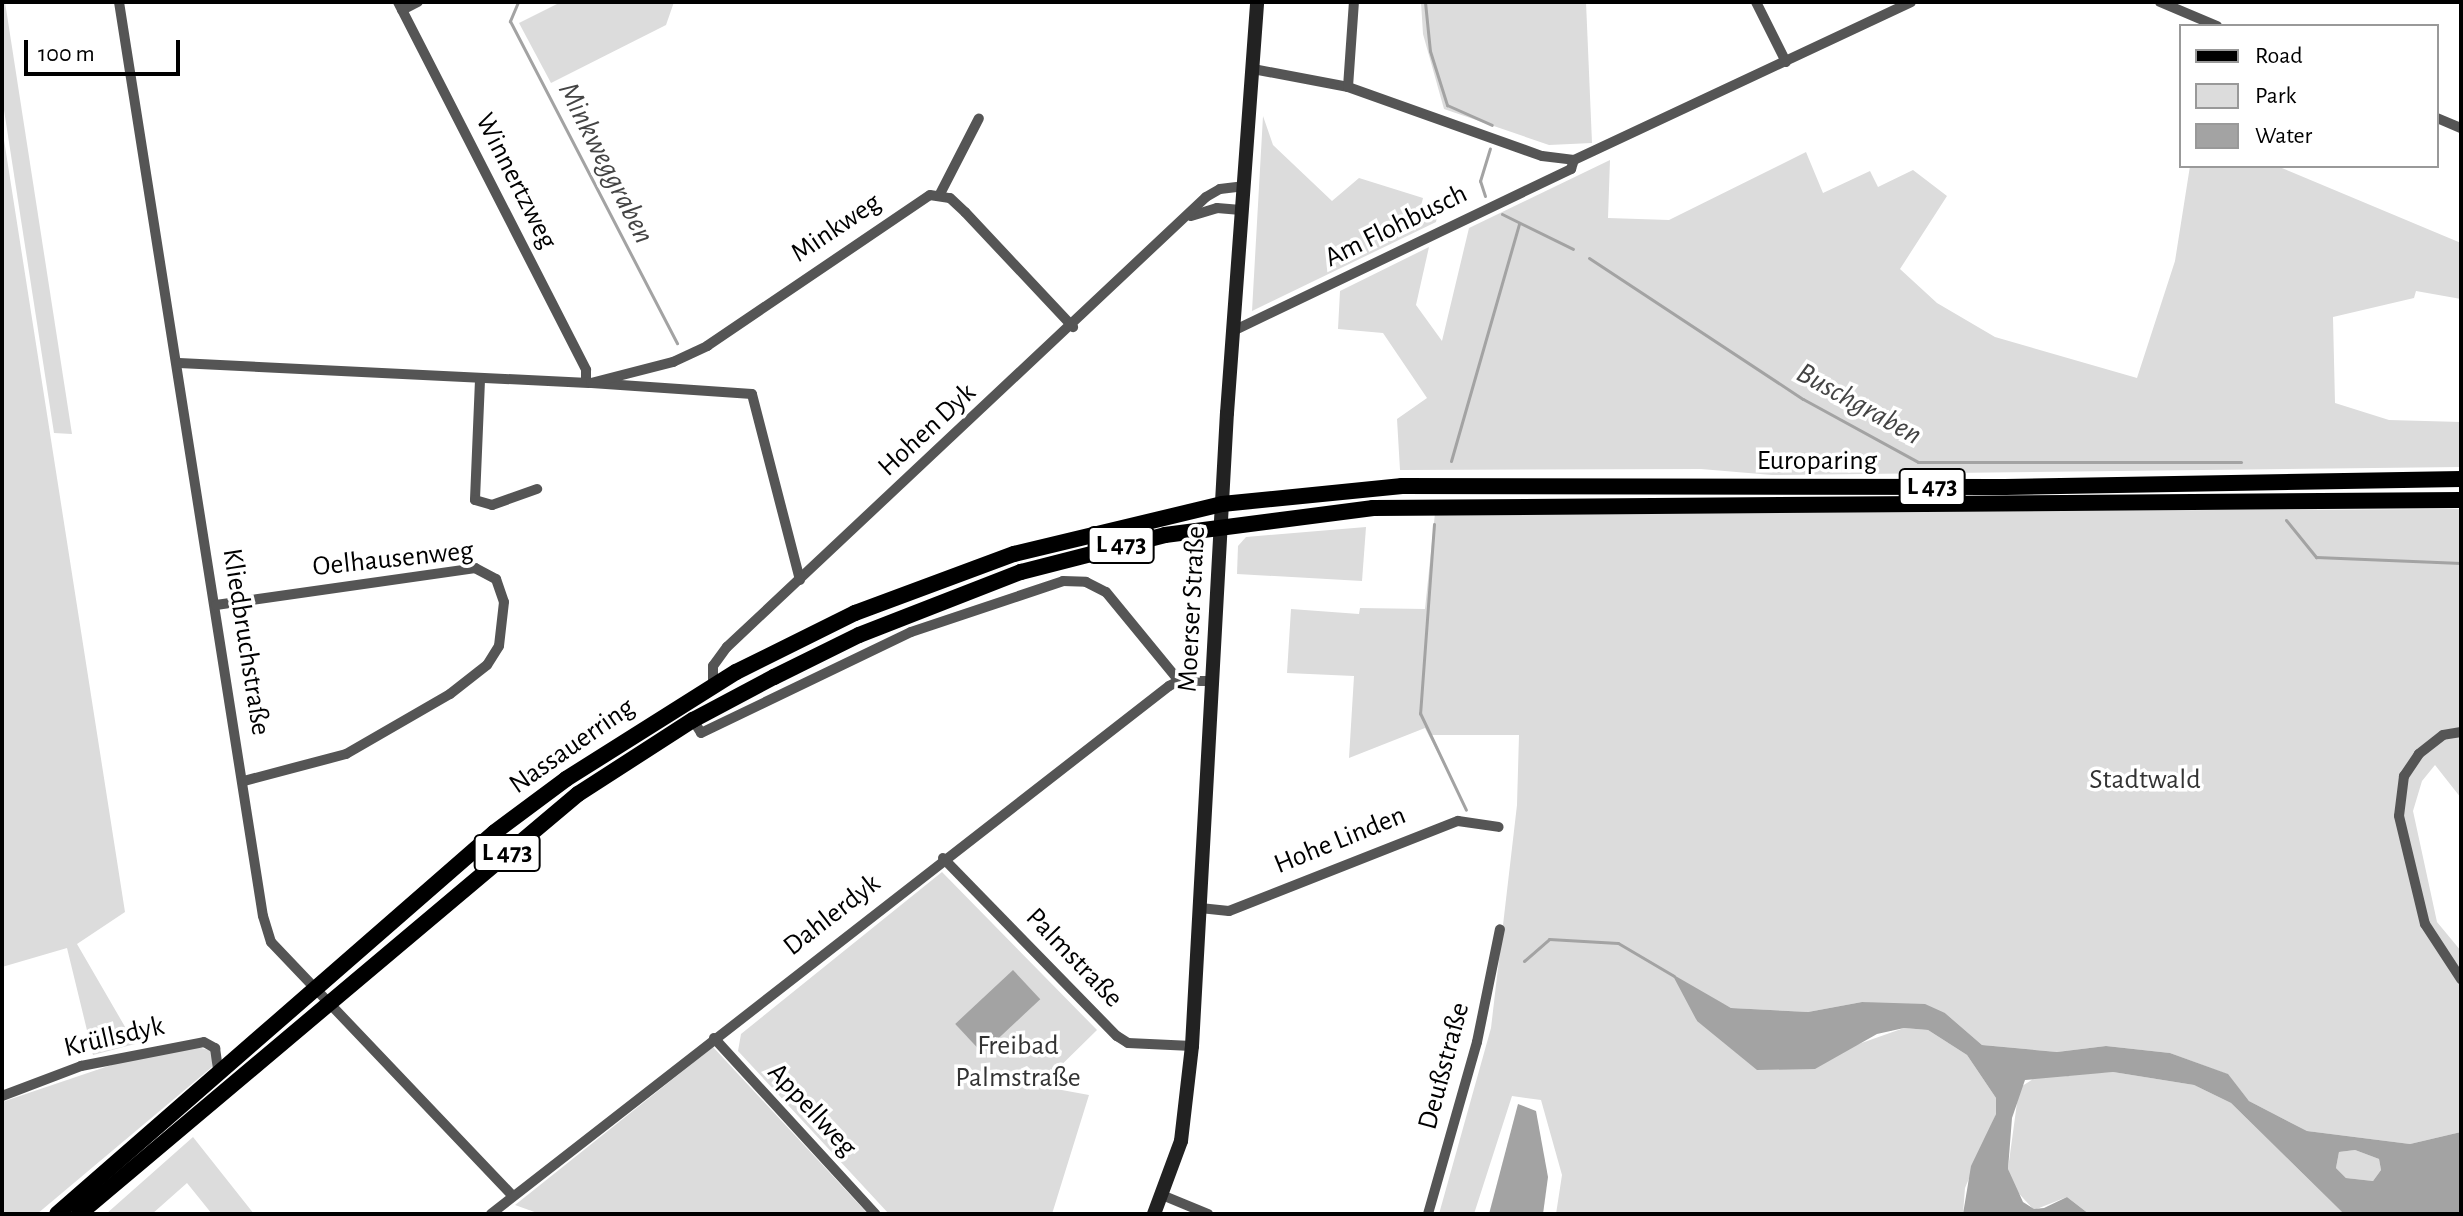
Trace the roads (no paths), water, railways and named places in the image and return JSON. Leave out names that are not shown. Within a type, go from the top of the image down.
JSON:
[{"type":"main road","name":"Moerser Straße","points":[[1154,1214],[1181,1141],[1192,1046],[1222,504],[1257,2]]},
{"type":"main road","name":"Europaring","points":[[1222,504],[1302,493],[1440,485],[2005,487],[2461,479]]},
{"type":"main road","name":"Europaring","points":[[1223,527],[1306,514],[1438,505],[2002,507],[2461,500]]},
{"type":"main road","name":"Nassauerring","points":[[57,1214],[218,1070],[495,832],[618,744],[713,685],[855,613],[1014,554],[1222,504]]},
{"type":"main road","name":"Nassauerring","points":[[79,1214],[330,999],[578,794],[859,635],[941,601],[1094,551],[1223,527]]},
{"type":"street","name":"Kliedbruchstraße","points":[[119,2],[179,363],[263,916],[271,942],[330,999],[513,1196]]},
{"type":"street","points":[[400,6],[418,2]]},
{"type":"street","points":[[1348,87],[1354,2]]},
{"type":"street","points":[[1756,2],[1786,62]]},
{"type":"street","name":"Am Flohbusch","points":[[1233,331],[1571,169],[1574,160],[1911,2]]},
{"type":"street","points":[[2160,2],[2212,24]]},
{"type":"street","name":"Winnertzweg","points":[[400,6],[586,370],[588,383]]},
{"type":"street","points":[[1253,69],[1348,87],[1542,156],[1574,160]]},
{"type":"street","points":[[979,118],[940,194],[965,212],[1073,327]]},
{"type":"street","points":[[2439,119],[2461,128]]},
{"type":"street","name":"Hohen Dyk","points":[[713,685],[713,666],[727,647],[1189,216],[1220,189],[1243,186]]},
{"type":"street","name":"Minkweg","points":[[588,383],[673,362],[707,346],[916,203],[940,194]]},
{"type":"street","points":[[1189,216],[1217,208],[1241,210]]},
{"type":"street","name":"Minkweg","points":[[179,363],[752,394],[800,580]]},
{"type":"street","points":[[480,380],[475,500],[483,506],[502,504],[537,489]]},
{"type":"street","name":"Oelhausenweg","points":[[216,605],[475,568],[496,579],[504,602],[499,646],[487,665],[450,694],[346,754],[244,781]]},
{"type":"street","name":"Nassauerring","points":[[697,726],[911,632],[1063,581],[1086,582],[1106,592],[1179,681]]},
{"type":"street","points":[[1179,681],[1214,681]]},
{"type":"street","name":"Dahlerdyk","points":[[491,1214],[943,858],[1179,681]]},
{"type":"street","points":[[2461,732],[2443,735],[2419,754],[2404,776],[2399,816],[2415,897],[2425,924],[2461,979]]},
{"type":"street","name":"Hohe Linden","points":[[1200,908],[1229,911],[1458,821],[1499,827]]},
{"type":"street","name":"Palmstraße","points":[[943,858],[1117,1036],[1128,1043],[1192,1046]]},
{"type":"street","name":"Deußstraße","points":[[1428,1214],[1477,1042],[1500,929]]},
{"type":"street","name":"Appellweg","points":[[714,1038],[875,1214]]},
{"type":"street","name":"Krüllsdyk","points":[[2,1096],[81,1066],[210,1043],[218,1070]]},
{"type":"street","points":[[1162,1195],[1208,1214]]},
{"type":"water","points":[[1013,970],[1040,999],[983,1053],[955,1024]]},
{"type":"water","points":[[1672,974],[1731,1008],[1808,1012],[1862,1002],[1925,1004],[1945,1013],[1982,1045],[2057,1052],[2106,1046],[2170,1053],[2228,1074],[2249,1101],[2307,1131],[2410,1144],[2461,1132],[2461,1214],[2344,1214],[2231,1103],[2194,1085],[2113,1072],[2025,1080],[2012,1118],[2008,1169],[2023,1202],[2034,1209],[2044,1208],[2067,1197],[2089,1214],[1963,1214],[1971,1166],[1996,1114],[1996,1098],[1967,1055],[1928,1030],[1904,1028],[1877,1034],[1815,1069],[1757,1070],[1697,1021]],"holes":[[[2355,1150],[2379,1159],[2381,1170],[2373,1181],[2346,1178],[2336,1168],[2339,1152]]]},
{"type":"water","points":[[1518,1104],[1536,1111],[1548,1177],[1543,1214],[1489,1214]]},
{"type":"waterway","name":"Minkweggraben","points":[[518,2],[510,21],[677,343]]},
{"type":"waterway","points":[[1425,2],[1430,51],[1447,105],[1492,125]]},
{"type":"waterway","points":[[1485,196],[1480,181],[1490,148]]},
{"type":"waterway","name":"Buschgraben","points":[[1502,214],[1573,249]]},
{"type":"waterway","name":"Buschgraben","points":[[1451,461],[1519,224]]},
{"type":"waterway","name":"Buschgraben","points":[[1589,258],[1803,399],[1918,462],[2241,462]]},
{"type":"waterway","name":"Buschgraben","points":[[2286,520],[2316,557],[2461,563]]},
{"type":"waterway","name":"Buschgraben","points":[[1434,524],[1420,713],[1466,810]]},
{"type":"waterway","points":[[1524,961],[1549,939],[1618,943],[1674,976]]},
{"type":"park label","name":"Stadtwald","points":[[2145,780]]},
{"type":"park label","name":"Freibad Palmstraße","points":[[1018,1062]]}]
